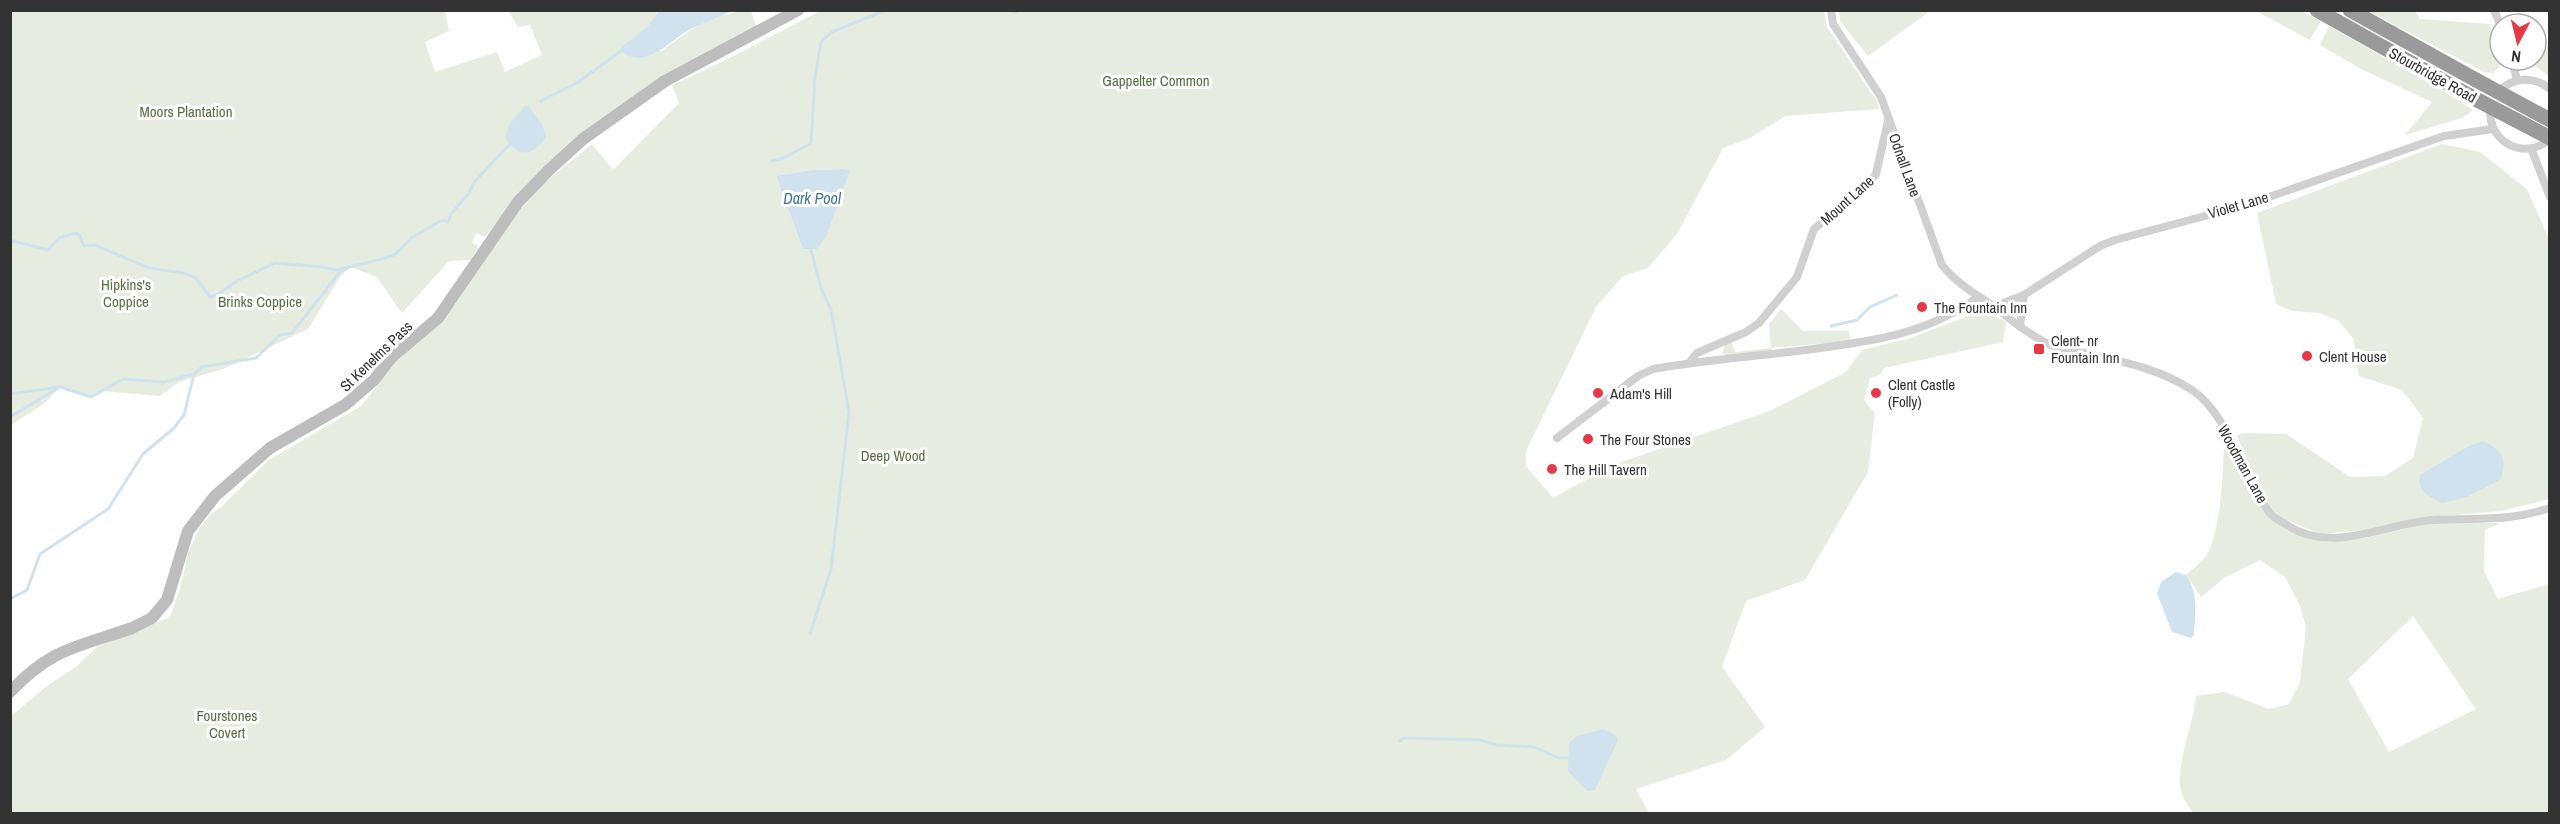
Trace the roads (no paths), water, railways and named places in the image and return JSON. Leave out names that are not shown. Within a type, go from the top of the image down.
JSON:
[{"type":"highway","name":"Stourbridge Road","points":[[2317,10],[2550,138]]},
{"type":"highway","name":"Stourbridge Road","points":[[2350,10],[2550,120]]},
{"type":"street","name":"St Kenelms Pass","points":[[10,692],[39,666],[62,651],[143,624],[160,610],[175,581],[188,531],[215,496],[270,448],[345,405],[368,386],[392,357],[438,318],[518,202],[583,139],[665,81],[798,10]]},
{"type":"street","name":"Odnall Lane","points":[[1831,10],[1833,24],[1881,97],[1942,264],[1955,280],[1993,307]]},
{"type":"street","points":[[2515,72],[2517,80]]},
{"type":"street","points":[[2550,89],[2533,80],[2517,80],[2503,87],[2493,99],[2490,117],[2493,129],[2499,138],[2510,146],[2531,148],[2550,138]]},
{"type":"street","name":"Mount Lane","points":[[1689,363],[1697,353],[1746,332],[1759,323],[1797,277],[1814,229],[1866,187],[1876,174],[1888,121]]},
{"type":"street","name":"Violet Lane","points":[[1993,307],[2024,296],[2100,246],[2115,240],[2246,205],[2444,136],[2493,129]]},
{"type":"street","points":[[2531,148],[2550,197]]},
{"type":"street","points":[[2020,327],[2024,296]]},
{"type":"street","points":[[1557,438],[1638,376],[1653,369],[1880,340],[1921,328],[1955,313],[1978,297]]},
{"type":"street","name":"Woodman Lane","points":[[1993,307],[2050,345],[2152,370],[2193,390],[2206,403],[2227,432],[2249,478],[2271,514],[2302,534],[2319,538],[2365,534],[2431,520],[2499,520],[2524,516],[2550,508]]},
{"type":"street","points":[[1718,343],[1722,360]]},
{"type":"water","points":[[659,11],[733,11],[689,30],[648,56],[639,58],[621,51],[622,46],[646,28]]},
{"type":"water","points":[[525,106],[528,106],[542,124],[546,137],[538,147],[528,152],[518,151],[506,137],[511,123]]},
{"type":"water","name":"Dark Pool","points":[[844,169],[850,171],[827,235],[817,249],[803,249],[776,176],[812,170]]},
{"type":"water","points":[[2484,441],[2496,448],[2502,456],[2504,465],[2501,479],[2467,497],[2442,503],[2422,489],[2420,475],[2469,446]]},
{"type":"water","points":[[2176,572],[2186,575],[2195,596],[2194,635],[2191,638],[2172,632],[2157,593],[2161,582]]},
{"type":"water","points":[[1604,729],[1616,736],[1618,740],[1595,790],[1587,791],[1568,771],[1569,743],[1577,736]]},
{"type":"waterway","points":[[772,161],[784,158],[811,143],[815,77],[821,42],[832,32],[886,10]]},
{"type":"waterway","points":[[1007,10],[1016,12]]},
{"type":"waterway","points":[[541,101],[577,83],[621,51]]},
{"type":"waterway","points":[[10,240],[48,250],[59,238],[76,233],[80,236],[84,246],[95,245],[149,268],[184,273],[196,278],[210,297],[275,263],[336,270],[396,254],[411,238],[442,220],[448,222],[451,214],[469,193],[475,181],[510,144]]},
{"type":"waterway","points":[[810,634],[831,569],[849,412],[831,310],[821,288],[811,250]]},
{"type":"waterway","points":[[10,394],[60,387],[91,397],[123,379],[164,382],[194,374],[202,367],[256,358],[280,335],[292,333],[340,272],[348,268]]},
{"type":"waterway","points":[[1831,326],[1857,320],[1870,307],[1897,295]]},
{"type":"waterway","points":[[10,599],[27,590],[40,554],[108,509],[143,454],[174,428],[184,415],[194,374]]},
{"type":"waterway","points":[[10,417],[58,388]]},
{"type":"waterway","points":[[1400,741],[1404,738],[1480,740],[1497,745],[1534,747],[1559,758],[1568,758]]},
{"type":"place","name":"The Fountain Inn","points":[[1922,307]]},
{"type":"place","name":"Clent- nr Fountain Inn","points":[[2039,349]]},
{"type":"place","name":"Clent House","points":[[2307,356]]},
{"type":"place","name":"Adam's Hill","points":[[1598,393]]},
{"type":"place","name":"Clent Castle (Folly)","points":[[1876,393]]},
{"type":"place","name":"The Four Stones","points":[[1588,439]]},
{"type":"place","name":"The Hill Tavern","points":[[1552,469]]},
{"type":"park label","name":"Gappelter Common","points":[[1156,80]]},
{"type":"park label","name":"Moors Plantation","points":[[186,111]]},
{"type":"park label","name":"Hipkins's Coppice","points":[[126,292]]},
{"type":"park label","name":"Brinks Coppice","points":[[260,301]]},
{"type":"park label","name":"Deep Wood","points":[[893,455]]},
{"type":"park label","name":"Fourstones Covert","points":[[227,724]]}]
